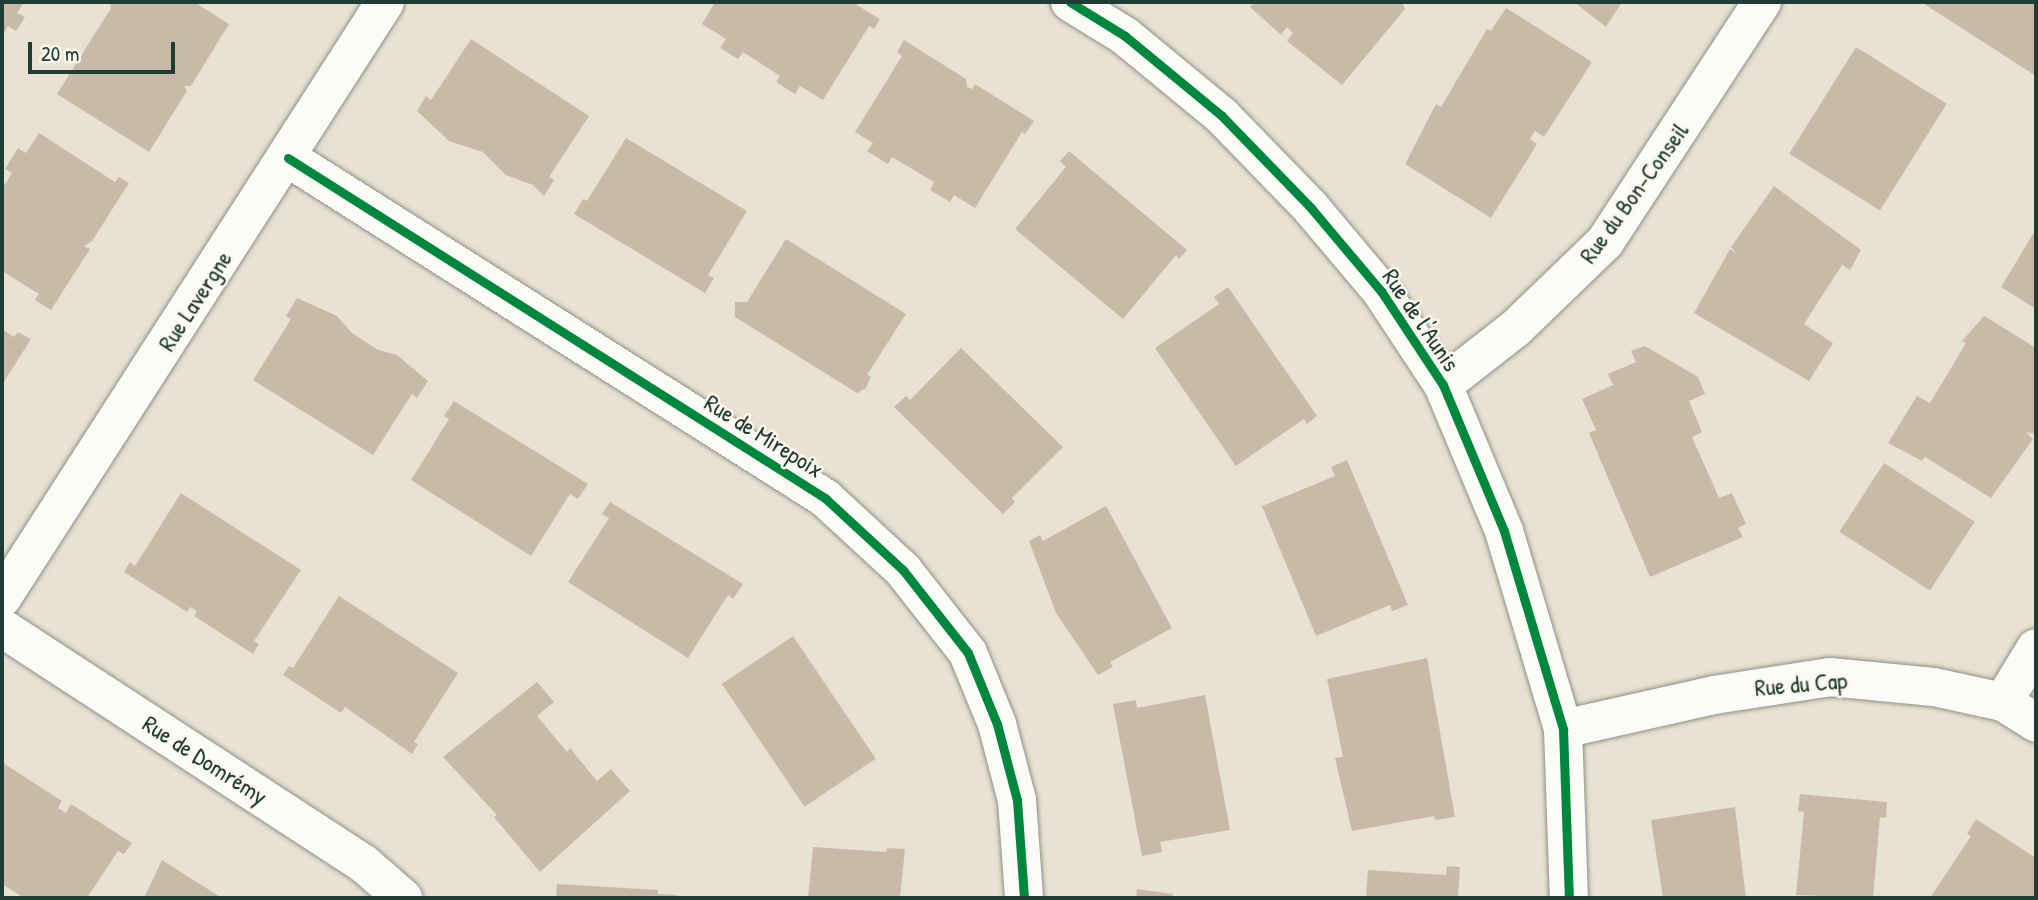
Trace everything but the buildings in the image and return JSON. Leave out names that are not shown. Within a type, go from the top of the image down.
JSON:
[{"type":"street","name":"Rue Lavergne","points":[[2,598],[288,158],[385,2]]},
{"type":"street","name":"Rue de l'Aunis","points":[[1070,2],[1125,36],[1222,116],[1311,208],[1381,291],[1443,385],[1504,531],[1563,729],[1569,898]]},
{"type":"street","name":"Rue du Bon-Conseil","points":[[1443,385],[1516,328],[1605,242],[1762,2]]},
{"type":"street","name":"Rue de Mirepoix","points":[[288,158],[825,498],[903,570],[968,653],[998,724],[1017,800],[1024,898]]},
{"type":"street","name":"Rue de Domrémy","points":[[2,628],[364,864],[396,888],[402,898]]},
{"type":"street","points":[[2003,702],[2036,648]]},
{"type":"street","name":"Rue du Cap","points":[[1563,729],[1714,695],[1830,677],[1934,687],[2003,702],[2036,723]]},
{"type":"cycle path","points":[[1070,2],[1125,36],[1222,116],[1311,208],[1381,291],[1443,385],[1504,531],[1563,729],[1569,898]]},
{"type":"cycle path","points":[[288,158],[825,498],[903,570],[968,653],[997,724],[1017,800],[1024,898]]}]
